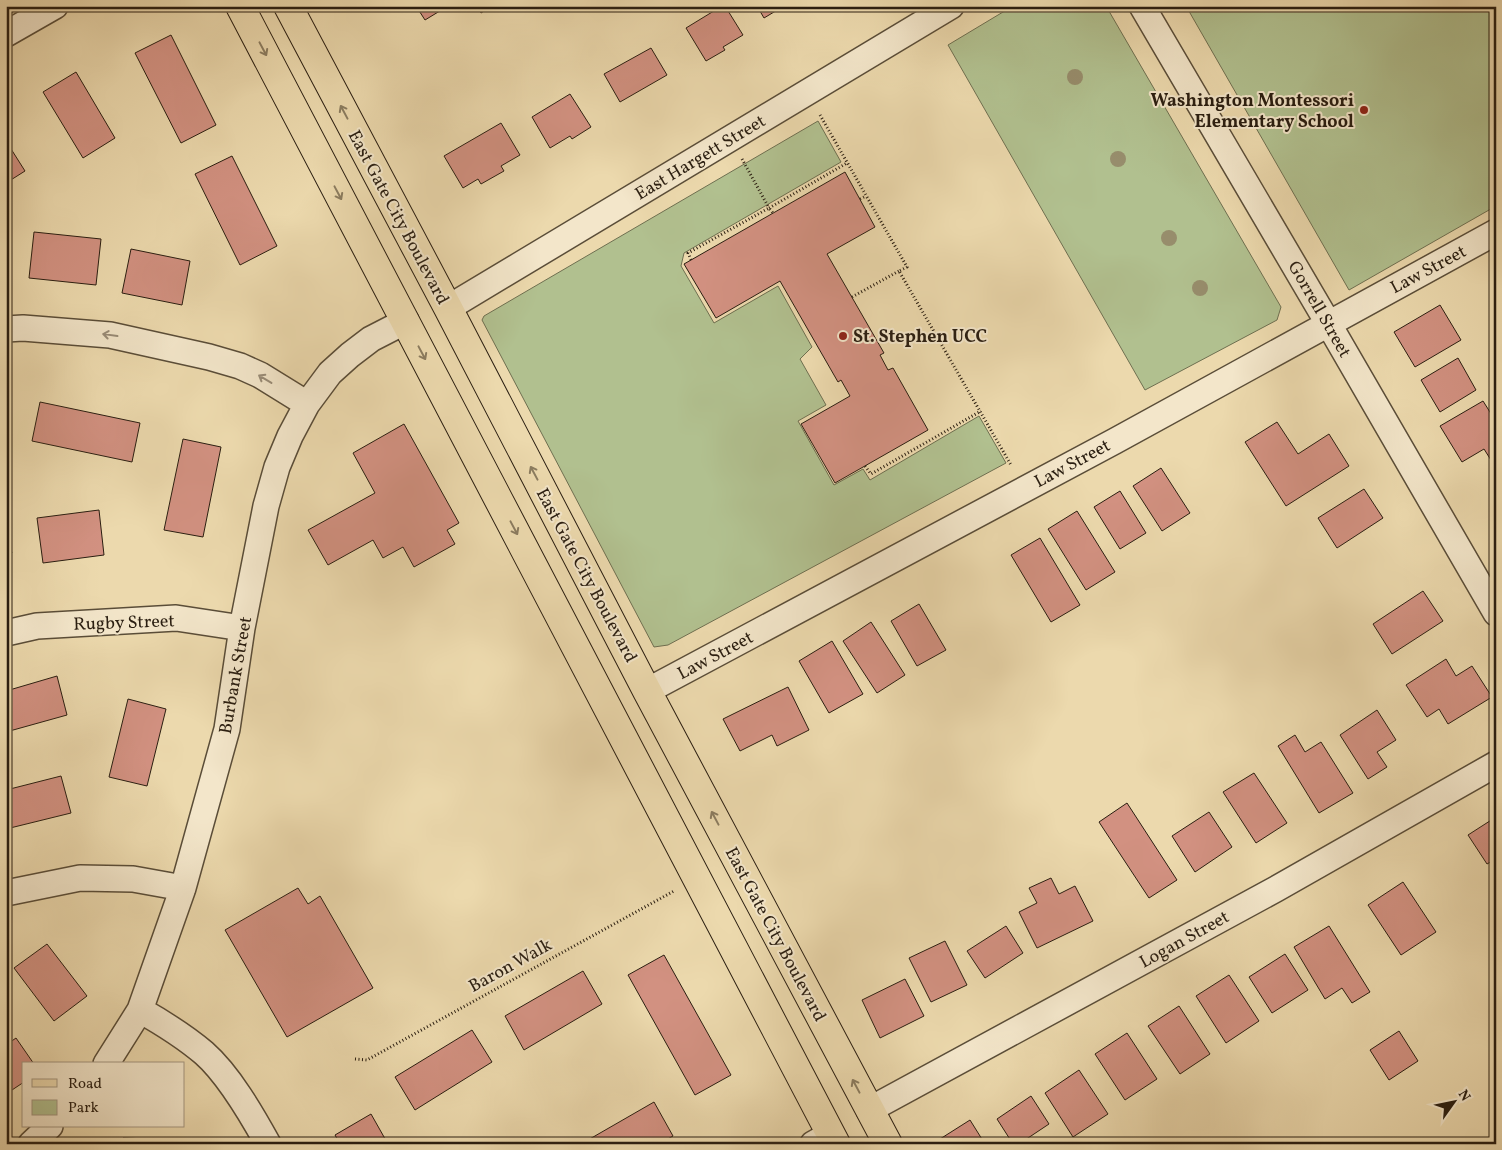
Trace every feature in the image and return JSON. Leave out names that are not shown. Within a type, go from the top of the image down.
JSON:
[{"type":"main road","points":[[240,6],[406,322],[826,1140]]},
{"type":"main road","name":"East Gate City Boulevard","points":[[288,6],[448,308],[647,691],[888,1144]]},
{"type":"street","points":[[6,34],[55,6]]},
{"type":"street","name":"East Hargett Street","points":[[448,308],[951,6]]},
{"type":"street","name":"Gorrell Street","points":[[1142,6],[1496,613]]},
{"type":"street","name":"Law Street","points":[[647,691],[1115,441],[1496,232]]},
{"type":"street","name":"Burbank Street","points":[[107,1062],[140,1010],[183,888],[226,729],[242,628],[266,506],[277,467],[290,436],[307,404],[330,373],[371,339],[406,322]]},
{"type":"street","points":[[6,329],[23,328],[110,335],[209,357],[253,372],[307,404]]},
{"type":"street","name":"Rugby Street","points":[[6,634],[37,626],[176,618],[242,628]]},
{"type":"street","name":"Logan Street","points":[[869,1110],[1276,889],[1496,764]]},
{"type":"street","points":[[6,893],[80,878],[133,879],[183,888]]},
{"type":"street","points":[[140,1010],[175,1030],[205,1054],[230,1083],[268,1144]]},
{"type":"street","points":[[31,1144],[48,1128]]},
{"type":"path","points":[[820,114],[906,267],[852,297]]},
{"type":"path","points":[[742,158],[773,213]]},
{"type":"path","points":[[692,260],[688,253],[847,163]]},
{"type":"path","points":[[860,199],[866,196]]},
{"type":"path","points":[[899,271],[1011,465]]},
{"type":"path","points":[[866,466],[871,474],[981,411]]},
{"type":"path","name":"Baron Walk","points":[[355,1059],[368,1060],[677,889]]},
{"type":"green space","points":[[1013,6],[1106,6],[1281,307],[1277,320],[1145,390],[948,45]]},
{"type":"green space","name":"Washington Montessori Elementary School","points":[[1186,6],[1496,6],[1496,206],[1349,290]]},
{"type":"green space","points":[[818,121],[841,162],[684,253],[681,266],[714,323],[778,286],[812,347],[800,359],[826,405],[798,421],[834,485],[863,469],[870,480],[979,416],[1006,463],[668,645],[654,647],[482,320],[484,316]]},
{"type":"building","points":[[416,6],[448,6],[425,20]]},
{"type":"building","points":[[477,6],[492,6],[481,13]]},
{"type":"building","points":[[725,6],[743,35],[723,47],[725,50],[706,61],[686,28]]},
{"type":"building","points":[[757,6],[784,6],[764,18]]},
{"type":"building","points":[[171,35],[216,125],[181,143],[135,53]]},
{"type":"building","points":[[651,48],[667,75],[620,102],[604,74]]},
{"type":"building","points":[[76,72],[115,138],[83,158],[43,92]]},
{"type":"building","points":[[570,94],[591,127],[572,139],[570,136],[550,148],[532,117]]},
{"type":"building","points":[[501,123],[520,155],[501,166],[504,171],[481,184],[478,179],[463,188],[444,156]]},
{"type":"building","points":[[6,141],[25,171],[6,183]]},
{"type":"building","points":[[232,156],[277,246],[240,265],[195,174]]},
{"type":"building","name":"St. Stephen UCC","points":[[845,172],[875,227],[827,254],[884,353],[880,355],[888,370],[893,368],[928,430],[835,483],[801,424],[850,396],[841,380],[838,382],[780,281],[716,318],[684,264]]},
{"type":"building","points":[[34,232],[101,239],[96,285],[29,278]]},
{"type":"building","points":[[131,249],[190,261],[182,305],[122,293]]},
{"type":"building","points":[[1440,305],[1461,340],[1415,367],[1394,332]]},
{"type":"building","points":[[1458,358],[1476,390],[1440,412],[1421,380]]},
{"type":"building","points":[[1483,401],[1496,419],[1496,468],[1484,449],[1462,462],[1440,426]]},
{"type":"building","points":[[40,402],[140,423],[132,462],[32,441]]},
{"type":"building","points":[[1277,422],[1298,454],[1329,434],[1349,466],[1286,506],[1245,442]]},
{"type":"building","points":[[404,424],[459,523],[447,530],[455,544],[414,567],[403,547],[383,558],[373,540],[328,565],[308,530],[375,493],[353,453]]},
{"type":"building","points":[[183,439],[221,447],[203,537],[164,530]]},
{"type":"building","points":[[1161,468],[1190,513],[1162,531],[1133,486]]},
{"type":"building","points":[[1364,489],[1383,518],[1337,548],[1318,518]]},
{"type":"building","points":[[1120,491],[1146,533],[1120,549],[1094,507]]},
{"type":"building","points":[[99,510],[104,555],[43,563],[37,518]]},
{"type":"building","points":[[1077,511],[1115,572],[1086,590],[1048,529]]},
{"type":"building","points":[[6,532],[12,553],[6,554]]},
{"type":"building","points":[[1040,538],[1080,605],[1051,622],[1011,555]]},
{"type":"building","points":[[1423,591],[1443,621],[1392,654],[1373,624]]},
{"type":"building","points":[[919,604],[946,650],[917,666],[891,621]]},
{"type":"building","points":[[871,622],[905,675],[877,693],[843,641]]},
{"type":"building","points":[[832,641],[863,694],[829,713],[799,661]]},
{"type":"building","points":[[1446,659],[1456,676],[1472,666],[1492,697],[1448,724],[1439,709],[1427,717],[1406,685]]},
{"type":"building","points":[[57,676],[67,715],[6,732],[6,691]]},
{"type":"building","points":[[788,687],[809,730],[777,746],[772,735],[740,751],[723,719]]},
{"type":"building","points":[[128,699],[166,709],[147,786],[109,777]]},
{"type":"building","points":[[1377,710],[1396,740],[1377,752],[1387,767],[1368,779],[1340,735]]},
{"type":"building","points":[[1295,735],[1305,752],[1321,742],[1353,793],[1319,813],[1278,746]]},
{"type":"building","points":[[1254,773],[1287,823],[1256,843],[1223,792]]},
{"type":"building","points":[[61,776],[71,813],[6,829],[6,790]]},
{"type":"building","points":[[1127,803],[1177,880],[1149,898],[1099,822]]},
{"type":"building","points":[[1209,812],[1232,847],[1195,872],[1172,836]]},
{"type":"building","points":[[1496,817],[1496,859],[1487,864],[1468,835]]},
{"type":"building","points":[[1051,878],[1059,894],[1075,886],[1093,921],[1037,948],[1019,912],[1037,903],[1029,888]]},
{"type":"building","points":[[1403,882],[1436,932],[1401,955],[1368,905]]},
{"type":"building","points":[[298,888],[308,904],[320,896],[373,988],[287,1037],[225,930]]},
{"type":"building","points":[[1006,926],[1023,953],[985,978],[967,951]]},
{"type":"building","points":[[1329,926],[1370,992],[1352,1003],[1342,988],[1325,999],[1294,947]]},
{"type":"building","points":[[945,941],[967,985],[931,1002],[909,958]]},
{"type":"building","points":[[47,944],[87,996],[54,1021],[14,968]]},
{"type":"building","points":[[1285,954],[1308,990],[1272,1013],[1249,977]]},
{"type":"building","points":[[664,955],[731,1075],[695,1095],[628,975]]},
{"type":"building","points":[[583,971],[602,1004],[524,1050],[505,1016]]},
{"type":"building","points":[[1229,975],[1259,1021],[1226,1043],[1196,996]]},
{"type":"building","points":[[905,979],[924,1016],[880,1038],[862,1000]]},
{"type":"building","points":[[1179,1006],[1210,1054],[1180,1074],[1148,1026]]},
{"type":"building","points":[[472,1030],[492,1062],[415,1110],[395,1077]]},
{"type":"building","points":[[1399,1031],[1418,1061],[1389,1080],[1370,1050]]},
{"type":"building","points":[[1127,1033],[1157,1079],[1125,1100],[1095,1054]]},
{"type":"building","points":[[16,1038],[33,1062],[22,1062],[22,1083],[6,1094],[6,1045]]},
{"type":"building","points":[[1079,1070],[1108,1114],[1073,1137],[1045,1093]]},
{"type":"building","points":[[1031,1096],[1049,1124],[1019,1144],[1013,1144],[997,1119]]},
{"type":"building","points":[[654,1102],[673,1136],[659,1144],[581,1144]]},
{"type":"building","points":[[371,1114],[388,1144],[340,1144],[335,1135]]},
{"type":"building","points":[[970,1120],[985,1144],[943,1144],[940,1139]]},
{"type":"building","points":[[123,1138],[204,1141],[204,1144],[123,1144]]},
{"type":"place","name":"Washington Montessori Elementary School","points":[[1364,110]]},
{"type":"place","name":"St. Stephen UCC","points":[[843,336]]}]
